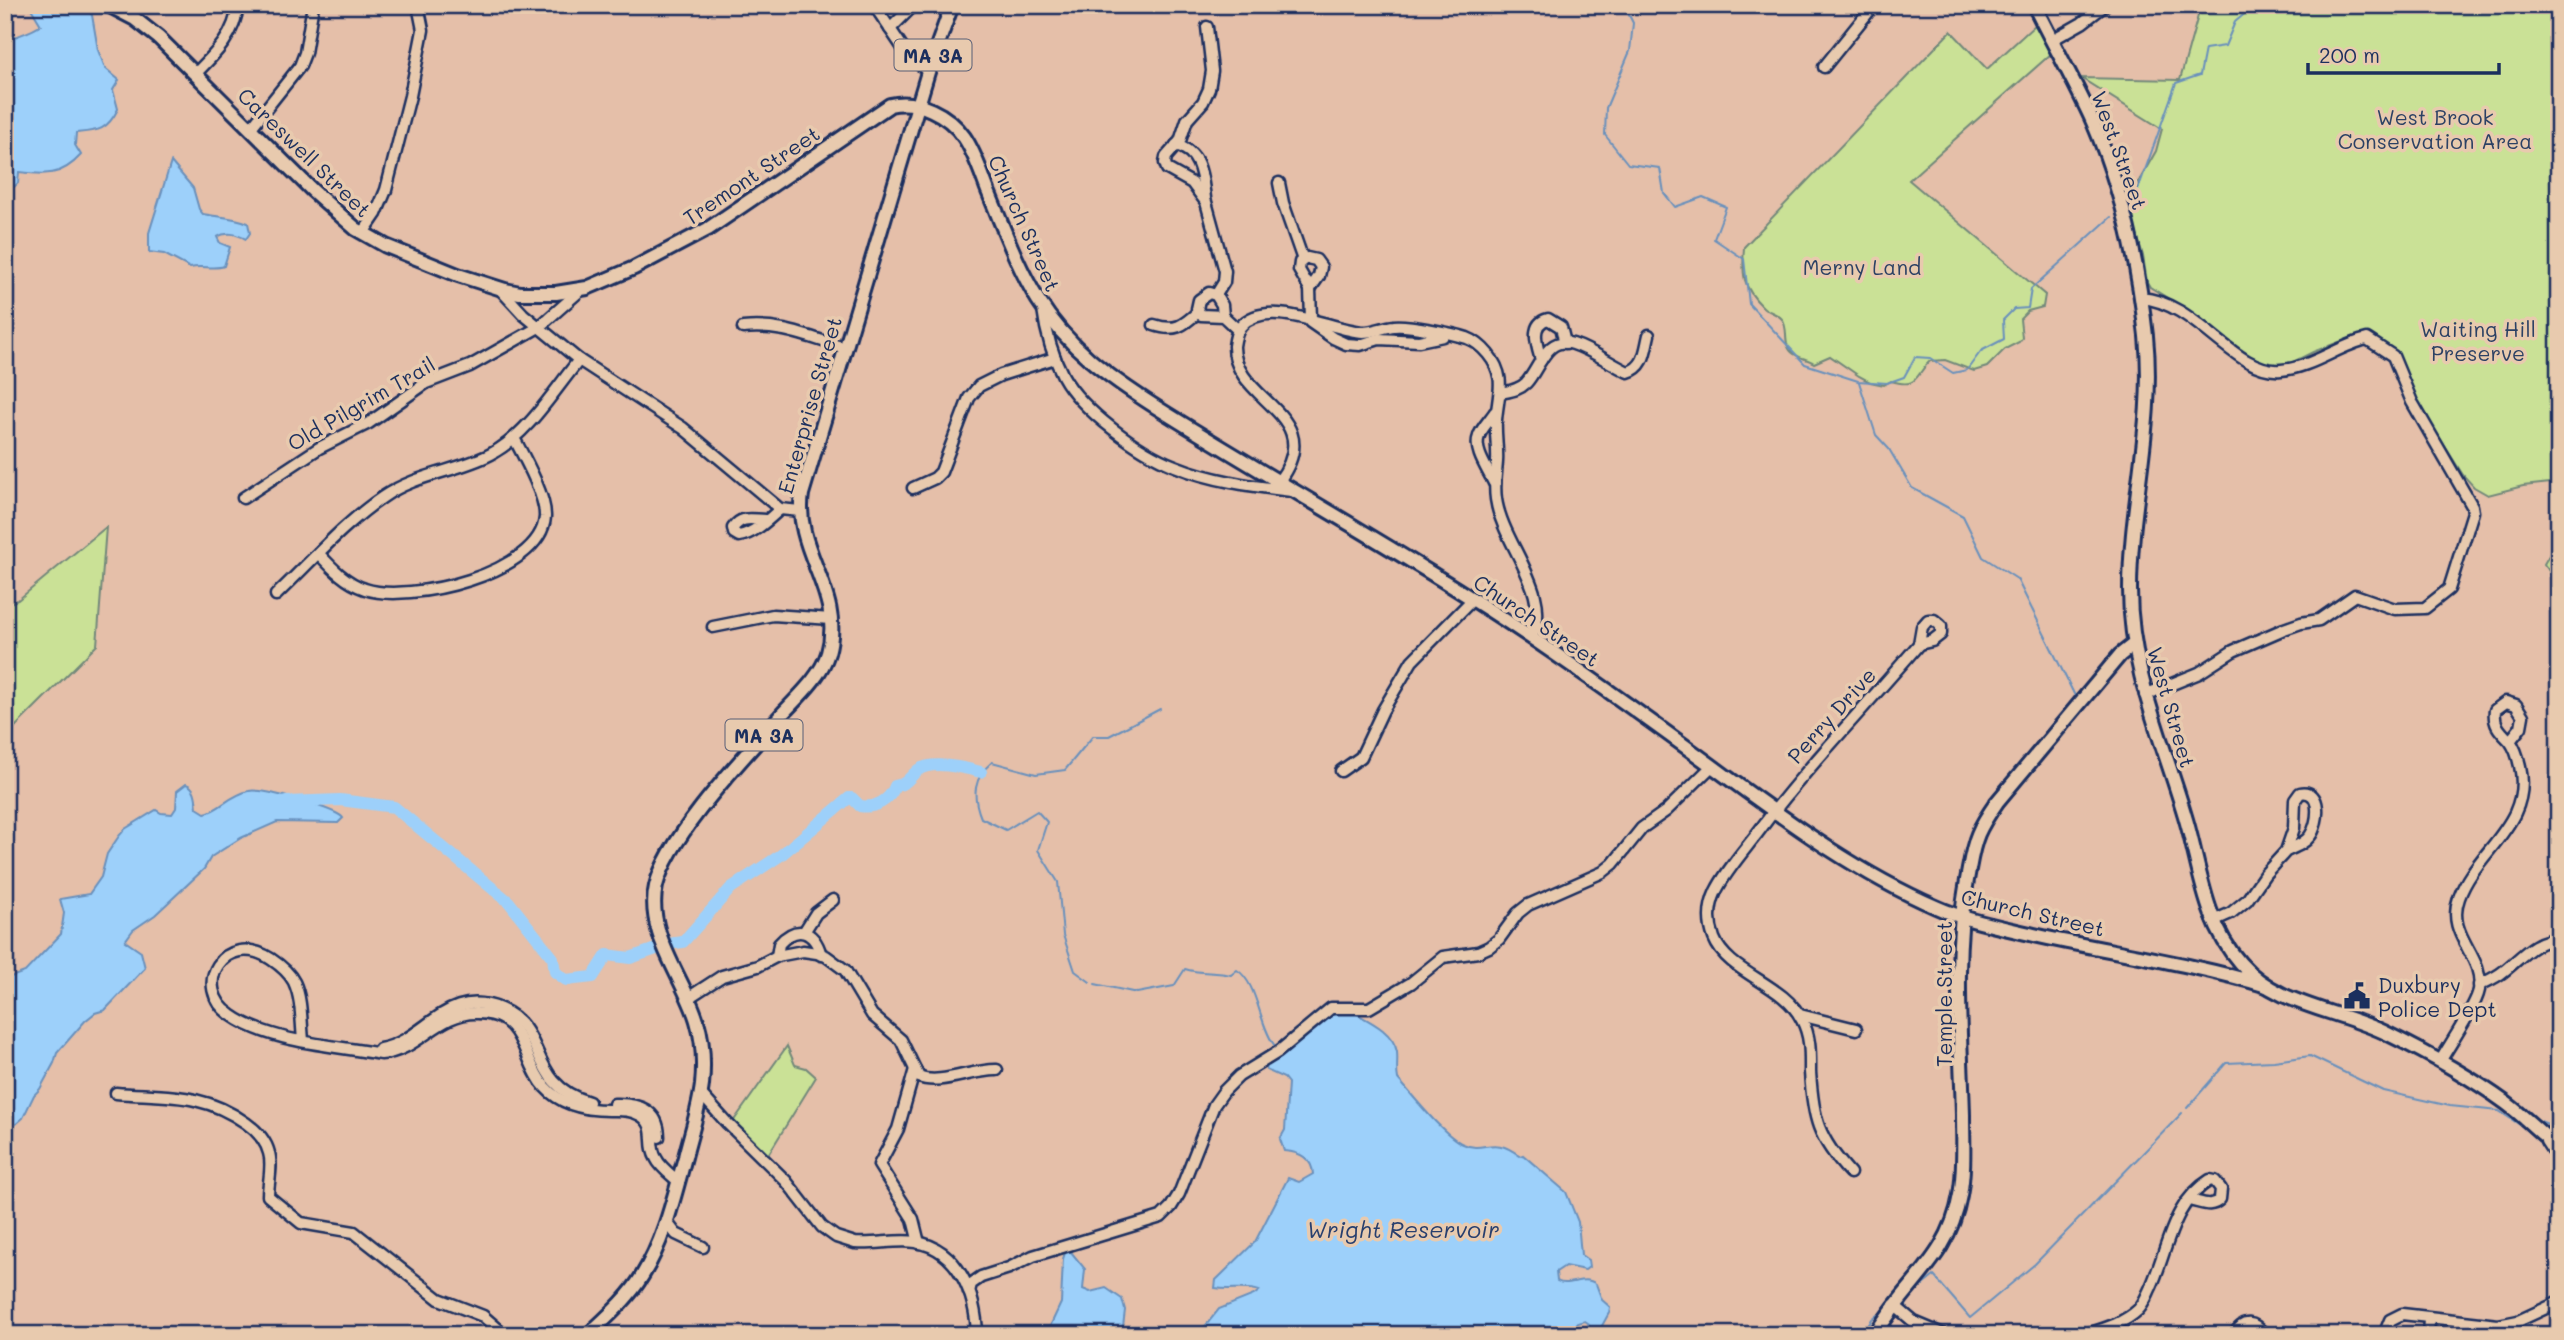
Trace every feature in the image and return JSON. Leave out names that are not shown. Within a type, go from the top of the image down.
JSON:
[{"type":"main road","name":"Careswell Street","points":[[108,5],[125,10],[159,38],[329,207],[363,233],[408,256],[499,289]]},
{"type":"main road","name":"MA 3A","points":[[917,106],[952,5]]},
{"type":"main road","name":"West Street","points":[[2034,5],[2094,124],[2127,225],[2141,298],[2149,383],[2147,422],[2132,541],[2130,592],[2134,644],[2145,695],[2185,815],[2213,921],[2230,951],[2252,976],[2267,986],[2299,1003],[2385,1032],[2441,1060],[2510,1106],[2542,1135]]},
{"type":"main road","name":"Tremont Street","points":[[499,289],[537,294],[582,289],[615,278],[708,229],[885,107],[904,103],[917,106]]},
{"type":"main road","name":"Church Street","points":[[917,106],[944,117],[965,139],[1021,268],[1043,307],[1076,349],[1112,379],[1473,599],[1806,835],[1879,879],[1962,917],[2063,942],[2230,975],[2267,986]]},
{"type":"main road","name":"Enterprise Street","points":[[589,1335],[635,1287],[649,1264],[666,1221],[701,1093],[701,1041],[697,1021],[667,951],[658,922],[655,894],[661,871],[710,799],[815,677],[829,651],[831,619],[824,584],[803,531],[800,510],[806,480],[917,106]]},
{"type":"main road","name":"Temple Street","points":[[1875,1335],[1894,1306],[1934,1260],[1942,1246],[1960,1196],[1963,1153],[1960,999],[1962,917],[1972,850],[1986,818],[2035,755],[2120,655],[2134,644]]},
{"type":"main road","points":[[2230,951],[2230,975]]},
{"type":"main road","points":[[2542,1135],[2559,1148]]},
{"type":"street","points":[[196,73],[228,39],[238,5]]},
{"type":"street","points":[[250,129],[300,66],[305,53],[313,5]]},
{"type":"street","points":[[363,233],[376,214],[386,190],[410,96],[423,30],[418,5]]},
{"type":"street","points":[[874,5],[903,48],[928,72]]},
{"type":"street","points":[[890,29],[914,5]]},
{"type":"street","points":[[1824,67],[1874,5]]},
{"type":"street","points":[[2052,40],[2082,23],[2105,5]]},
{"type":"street","points":[[1206,202],[1192,183],[1167,169],[1166,157],[1176,145],[1190,116],[1203,102],[1212,79],[1207,26]]},
{"type":"street","points":[[1176,145],[1189,151],[1198,163],[1225,271],[1224,282],[1216,295]]},
{"type":"street","points":[[1279,183],[1283,203],[1303,260]]},
{"type":"street","points":[[1307,318],[1310,289],[1319,276],[1321,267],[1316,260],[1307,258],[1299,265],[1299,270],[1310,289]]},
{"type":"street","name":"Careswell Street","points":[[499,289],[579,360],[683,428],[780,509]]},
{"type":"street","name":"Old Pilgrim Trail","points":[[243,498],[319,448],[369,423],[426,383],[470,366],[539,327],[582,289]]},
{"type":"street","points":[[1198,312],[1197,304],[1201,296],[1209,293],[1216,295],[1222,305],[1223,316],[1238,330]]},
{"type":"street","points":[[2141,298],[2156,299],[2175,307],[2245,360],[2267,369],[2294,368],[2351,343],[2367,339],[2386,349],[2397,363],[2412,402],[2472,506],[2471,520],[2449,589],[2425,608],[2395,608],[2355,595],[2319,620],[2284,629],[2233,651],[2199,673],[2145,695]]},
{"type":"street","points":[[1043,307],[1046,331],[1055,358],[1073,390],[1094,413],[1127,439],[1160,459],[1194,472],[1232,482],[1299,492]]},
{"type":"street","points":[[1198,312],[1208,317],[1223,316]]},
{"type":"street","points":[[1154,326],[1180,328],[1198,312]]},
{"type":"street","points":[[1279,481],[1290,461],[1294,436],[1284,419],[1240,371],[1234,355],[1238,330],[1243,323],[1262,314],[1307,318],[1366,332],[1392,326],[1408,326],[1468,338],[1488,354],[1498,374],[1501,393],[1497,409],[1497,463],[1494,483],[1496,501],[1506,533],[1527,574],[1538,604],[1538,621],[1531,638]]},
{"type":"street","points":[[1307,318],[1346,344],[1360,345],[1379,339],[1419,341],[1447,335]]},
{"type":"street","points":[[1541,360],[1535,335],[1541,320],[1548,319],[1561,327],[1565,343]]},
{"type":"street","points":[[743,328],[766,326],[793,331],[845,348]]},
{"type":"street","points":[[1501,393],[1519,388],[1550,347],[1565,343],[1575,344],[1628,372],[1641,364],[1648,335]]},
{"type":"street","points":[[912,488],[935,478],[941,472],[969,398],[979,386],[1001,375],[1055,358]]},
{"type":"street","points":[[276,595],[358,516],[399,486],[474,461],[496,451],[514,438],[579,360]]},
{"type":"street","points":[[1494,483],[1482,461],[1478,442],[1481,431],[1497,409]]},
{"type":"street","points":[[319,554],[349,581],[377,593],[404,593],[453,586],[498,570],[535,539],[545,517],[541,499],[514,438]]},
{"type":"street","points":[[766,520],[780,509],[800,510]]},
{"type":"street","points":[[1341,771],[1361,757],[1383,710],[1412,661],[1473,599]]},
{"type":"street","points":[[713,626],[773,615],[831,619]]},
{"type":"street","name":"Perry Drive","points":[[1800,1015],[1778,992],[1725,954],[1714,938],[1710,922],[1711,905],[1716,891],[1773,811],[1919,644]]},
{"type":"street","points":[[2441,1060],[2479,993],[2477,970],[2458,931],[2455,912],[2464,887],[2510,822],[2522,799],[2521,771],[2510,741]]},
{"type":"street","points":[[969,1293],[971,1284],[978,1278],[1009,1268],[1033,1256],[1161,1217],[1179,1195],[1214,1105],[1239,1076],[1278,1052],[1331,1008],[1346,1006],[1364,1009],[1411,983],[1443,957],[1478,952],[1489,947],[1528,905],[1603,872],[1613,864],[1642,828],[1666,811],[1712,766]]},
{"type":"street","points":[[2213,921],[2231,913],[2248,900],[2265,874],[2286,851],[2308,839],[2314,827],[2317,805],[2314,797],[2308,793],[2300,793],[2295,800],[2294,828],[2286,851]]},
{"type":"street","points":[[804,932],[816,912],[833,900]]},
{"type":"street","points":[[777,956],[782,940],[791,934],[804,932],[816,939],[821,955]]},
{"type":"street","points":[[2479,985],[2500,974],[2541,942],[2559,939]]},
{"type":"street","points":[[303,1040],[297,990],[282,967],[264,955],[245,950],[235,951],[221,959],[213,975],[218,1002],[224,1010],[262,1031],[282,1038],[381,1054],[395,1053],[412,1040],[452,1018],[478,1008],[502,1019],[530,1045],[542,1082],[572,1105],[627,1107],[641,1115],[652,1129],[653,1151],[661,1164],[678,1181]]},
{"type":"street","points":[[688,998],[722,976],[758,966],[777,956],[803,951],[821,955],[845,970],[872,1015],[901,1040],[919,1076],[928,1079],[997,1070]]},
{"type":"street","points":[[1800,1015],[1856,1029]]},
{"type":"street","points":[[1800,1015],[1809,1041],[1812,1095],[1819,1130],[1831,1153],[1850,1173]]},
{"type":"street","points":[[915,1069],[898,1129],[879,1165],[913,1219],[919,1243]]},
{"type":"street","points":[[116,1093],[189,1098],[208,1102],[236,1116],[257,1131],[270,1153],[268,1196],[301,1223],[354,1232],[439,1299],[483,1316],[505,1335]]},
{"type":"street","points":[[701,1093],[727,1123],[786,1181],[829,1232],[855,1243],[919,1243],[948,1257],[961,1275],[969,1293],[976,1312],[977,1335]]},
{"type":"street","name":"West Street","points":[[2542,1135],[2559,1161]]},
{"type":"street","points":[[2084,1335],[2122,1322],[2142,1305],[2153,1283],[2175,1219],[2189,1200]]},
{"type":"street","points":[[666,1221],[676,1234],[703,1247]]},
{"type":"street","points":[[2384,1335],[2388,1323],[2398,1315],[2415,1314],[2429,1319],[2498,1325],[2518,1321],[2559,1302]]},
{"type":"street","points":[[1894,1306],[1914,1322],[1945,1335]]},
{"type":"street","points":[[2428,1335],[2429,1319]]},
{"type":"street","points":[[2234,1335],[2240,1326],[2248,1323],[2258,1327],[2264,1335]]},
{"type":"green space","name":"West Brook Conservation Area","points":[[2201,5],[2559,5],[2559,482],[2523,486],[2488,495],[2474,487],[2463,475],[2419,405],[2399,362],[2361,339],[2352,338],[2339,342],[2281,368],[2254,361],[2198,317],[2150,287],[2131,214],[2136,204],[2139,181],[2156,151],[2162,129],[2081,78],[2180,80]]},
{"type":"green space","name":"Merny Land","points":[[2035,25],[2052,53],[1909,180],[2045,295],[2043,307],[2028,311],[2020,319],[2022,338],[2005,349],[1987,367],[1974,371],[1945,360],[1930,361],[1915,380],[1907,383],[1891,381],[1884,385],[1870,382],[1830,356],[1814,363],[1794,354],[1788,346],[1782,319],[1763,307],[1747,286],[1743,265],[1744,247],[1951,31],[1987,69]]},
{"type":"green space","points":[[106,527],[97,645],[5,737],[5,605],[18,600]]},
{"type":"green space","points":[[2559,538],[2559,585],[2544,564]]},
{"type":"green space","points":[[787,1046],[795,1065],[806,1068],[816,1077],[766,1158],[730,1126]]},
{"type":"water","points":[[29,5],[83,5],[92,15],[98,50],[105,68],[119,80],[113,90],[118,109],[106,126],[90,132],[76,133],[75,145],[81,155],[74,162],[52,173],[19,172],[18,183],[14,187],[5,185],[5,43],[41,25]]},
{"type":"water","points":[[171,162],[193,188],[203,214],[248,223],[250,233],[246,239],[232,234],[217,237],[220,243],[230,247],[224,266],[190,268],[164,254],[149,252],[149,233]]},
{"type":"water","points":[[186,784],[194,791],[197,808],[205,813],[242,793],[256,791],[314,805],[343,818],[338,823],[277,822],[241,838],[211,857],[204,869],[155,915],[133,930],[125,941],[141,952],[145,968],[105,1010],[95,1013],[85,1021],[57,1053],[40,1089],[34,1095],[23,1118],[15,1125],[5,1178],[5,979],[25,972],[61,934],[64,913],[60,899],[89,894],[101,877],[107,854],[125,829],[156,810],[172,814],[176,808],[177,791]]},
{"type":"water","name":"Wright Reservoir","points":[[1353,1012],[1386,1032],[1391,1038],[1397,1052],[1398,1079],[1455,1140],[1477,1147],[1502,1146],[1520,1156],[1523,1155],[1566,1192],[1578,1222],[1581,1255],[1588,1260],[1589,1267],[1585,1270],[1565,1266],[1556,1272],[1557,1281],[1566,1283],[1586,1280],[1596,1284],[1602,1300],[1610,1307],[1597,1335],[1591,1334],[1585,1321],[1578,1323],[1569,1335],[1198,1335],[1219,1309],[1259,1291],[1215,1288],[1216,1280],[1255,1242],[1288,1178],[1299,1182],[1313,1174],[1304,1157],[1284,1151],[1280,1139],[1285,1130],[1288,1083],[1284,1078],[1266,1070],[1267,1066],[1289,1051],[1330,1013]]},
{"type":"water","points":[[1067,1247],[1085,1269],[1083,1289],[1090,1292],[1106,1288],[1122,1299],[1125,1310],[1122,1335],[1046,1335],[1061,1303],[1063,1259]]},
{"type":"waterway","points":[[1624,5],[1633,23],[1630,51],[1606,108],[1605,135],[1628,164],[1660,168],[1664,193],[1675,207],[1703,197],[1726,207],[1714,239],[1744,259],[1749,304],[1805,364],[1858,381],[1887,383],[1904,377],[1915,357],[1930,358],[1953,373],[1967,370],[1981,351],[2004,339],[2003,320],[2014,309],[2028,308],[2031,289],[2111,217]]},
{"type":"waterway","points":[[2134,201],[2176,83],[2200,75],[2205,49],[2225,46],[2235,22],[2255,5]]},
{"type":"waterway","points":[[1859,382],[1876,435],[1889,449],[1912,488],[1963,516],[1983,557],[2017,579],[2075,696]]},
{"type":"waterway","points":[[1090,982],[1075,971],[1063,935],[1058,882],[1038,850],[1047,822],[1037,811],[1006,830],[981,818],[976,802],[976,788],[981,774],[992,762],[1036,774],[1065,770],[1093,736],[1109,736],[1160,709]]},
{"type":"waterway","points":[[667,944],[683,942],[731,888],[781,855],[849,798],[860,806],[876,805],[890,795],[895,786],[906,782],[924,767],[949,766],[981,772]]},
{"type":"waterway","points":[[286,802],[340,800],[394,807],[509,902],[553,958],[555,972],[566,980],[593,977],[607,955],[630,958],[656,949]]},
{"type":"waterway","points":[[1095,984],[1137,993],[1174,986],[1185,969],[1231,975],[1237,970],[1250,985],[1265,1028],[1275,1046]]},
{"type":"waterway","points":[[2187,1108],[2226,1063],[2310,1056],[2383,1091],[2450,1106],[2499,1111],[2523,1127]]},
{"type":"waterway","points":[[1913,1293],[1934,1276],[1970,1318],[2035,1264],[2182,1113]]},
{"type":"waterway","points":[[2535,1119],[2553,1126],[2559,1132]]},
{"type":"waterway","points":[[1906,1306],[1908,1300]]},
{"type":"waterway","points":[[1863,1335],[1877,1315]]},
{"type":"place","name":"Duxbury Police Dept","points":[[2357,996]]},
{"type":"park label","name":"Waiting Hill Preserve","points":[[2478,340]]}]
